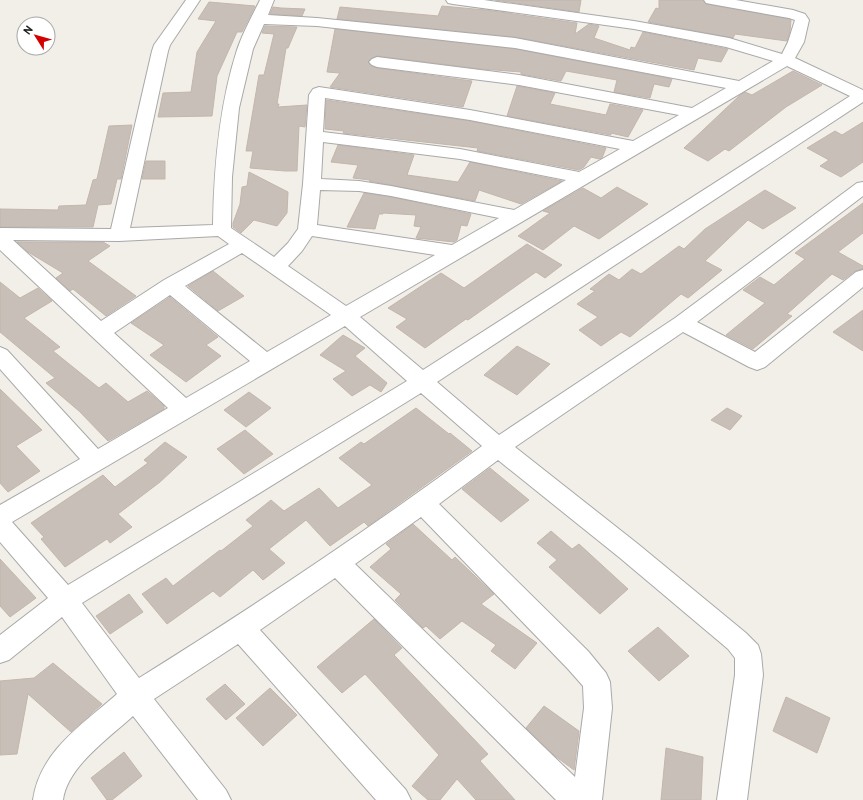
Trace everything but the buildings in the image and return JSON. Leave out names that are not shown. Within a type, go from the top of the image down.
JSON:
[{"type":"street","points":[[119,235],[160,51],[162,45],[193,0]]},
{"type":"street","points":[[453,0],[634,25],[729,43],[786,60],[863,96]]},
{"type":"street","points":[[0,517],[345,315],[786,60],[796,42],[802,20],[800,17],[793,14],[711,0]]},
{"type":"street","points":[[222,230],[223,177],[231,108],[245,49],[262,9],[317,22],[515,43],[741,86]]},
{"type":"street","points":[[377,62],[519,80],[694,113]]},
{"type":"street","points":[[276,266],[295,247],[307,229],[312,184],[317,95],[319,92],[470,115],[636,147]]},
{"type":"street","points":[[0,651],[65,600],[268,477],[423,380],[863,96]]},
{"type":"street","points":[[315,136],[460,154],[581,178]]},
{"type":"street","points":[[312,184],[359,186],[517,216]]},
{"type":"street","points":[[48,800],[50,784],[66,758],[135,696],[241,628],[337,563],[424,503],[498,447],[682,323],[863,187]]},
{"type":"street","points":[[307,229],[455,252]]},
{"type":"street","points":[[0,234],[119,235],[222,230],[345,315],[423,380],[498,447],[635,556],[737,641],[748,654],[749,675],[732,800]]},
{"type":"street","points":[[0,239],[184,410]]},
{"type":"street","points":[[100,332],[171,285],[244,244]]},
{"type":"street","points":[[682,323],[757,362],[860,283]]},
{"type":"street","points":[[171,285],[265,362]]},
{"type":"street","points":[[0,355],[96,461]]},
{"type":"street","points":[[424,503],[578,660],[596,682],[598,708],[587,800]]},
{"type":"street","points":[[0,525],[65,600],[135,696],[216,800]]},
{"type":"street","points":[[337,563],[577,800]]},
{"type":"street","points":[[241,628],[396,800]]}]
